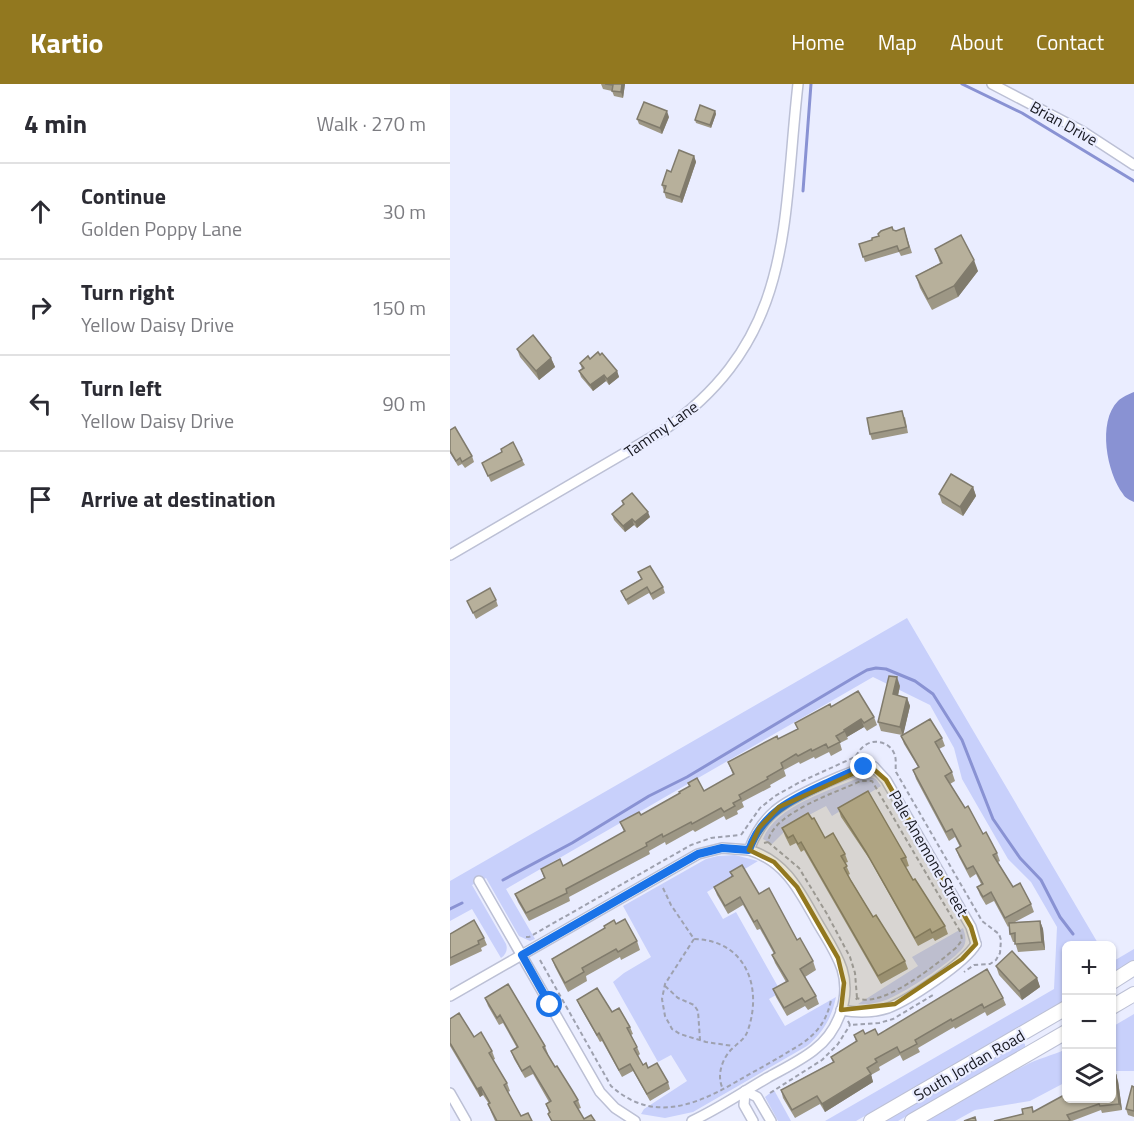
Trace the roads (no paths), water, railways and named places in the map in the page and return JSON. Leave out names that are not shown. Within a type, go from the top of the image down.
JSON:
[{"type":"main road","points":[[1116,979],[1134,968]]},
{"type":"main road","points":[[1116,1005],[1134,994]]},
{"type":"main road","name":"South Jordan Road","points":[[871,1121],[1062,1010]]},
{"type":"main road","name":"South Jordan Road","points":[[912,1121],[1062,1034]]},
{"type":"street","name":"Tammy Lane","points":[[450,555],[664,430],[696,406],[732,366],[758,323],[776,271],[785,221],[798,84]]},
{"type":"street","name":"Brian Drive","points":[[992,84],[1082,132],[1134,165]]},
{"type":"street","name":"Pale Anemone Street","points":[[749,850],[759,828],[779,807],[876,763],[960,907],[979,944],[962,959],[924,988],[895,1004],[871,1012],[841,1010]]},
{"type":"street","points":[[450,996],[698,854],[722,848],[749,850],[768,858],[787,874],[797,887],[835,952],[844,983],[841,1010],[832,1030],[814,1050],[692,1121]]},
{"type":"street","points":[[479,881],[600,1092],[615,1108],[635,1121]]},
{"type":"street","points":[[745,1091],[744,1105],[753,1121]]},
{"type":"street","points":[[745,1091],[757,1097],[771,1121]]},
{"type":"street","points":[[450,1094],[466,1121]]},
{"type":"waterway","points":[[803,191],[811,84]]},
{"type":"waterway","points":[[962,84],[1022,113],[1134,181]]},
{"type":"waterway","points":[[503,880],[572,843],[649,796],[687,777],[867,670],[876,668],[886,669],[915,681],[933,694],[962,740],[993,819],[1020,858],[1041,880],[1060,917],[1073,934]]},
{"type":"waterway","points":[[450,909],[462,903]]}]
